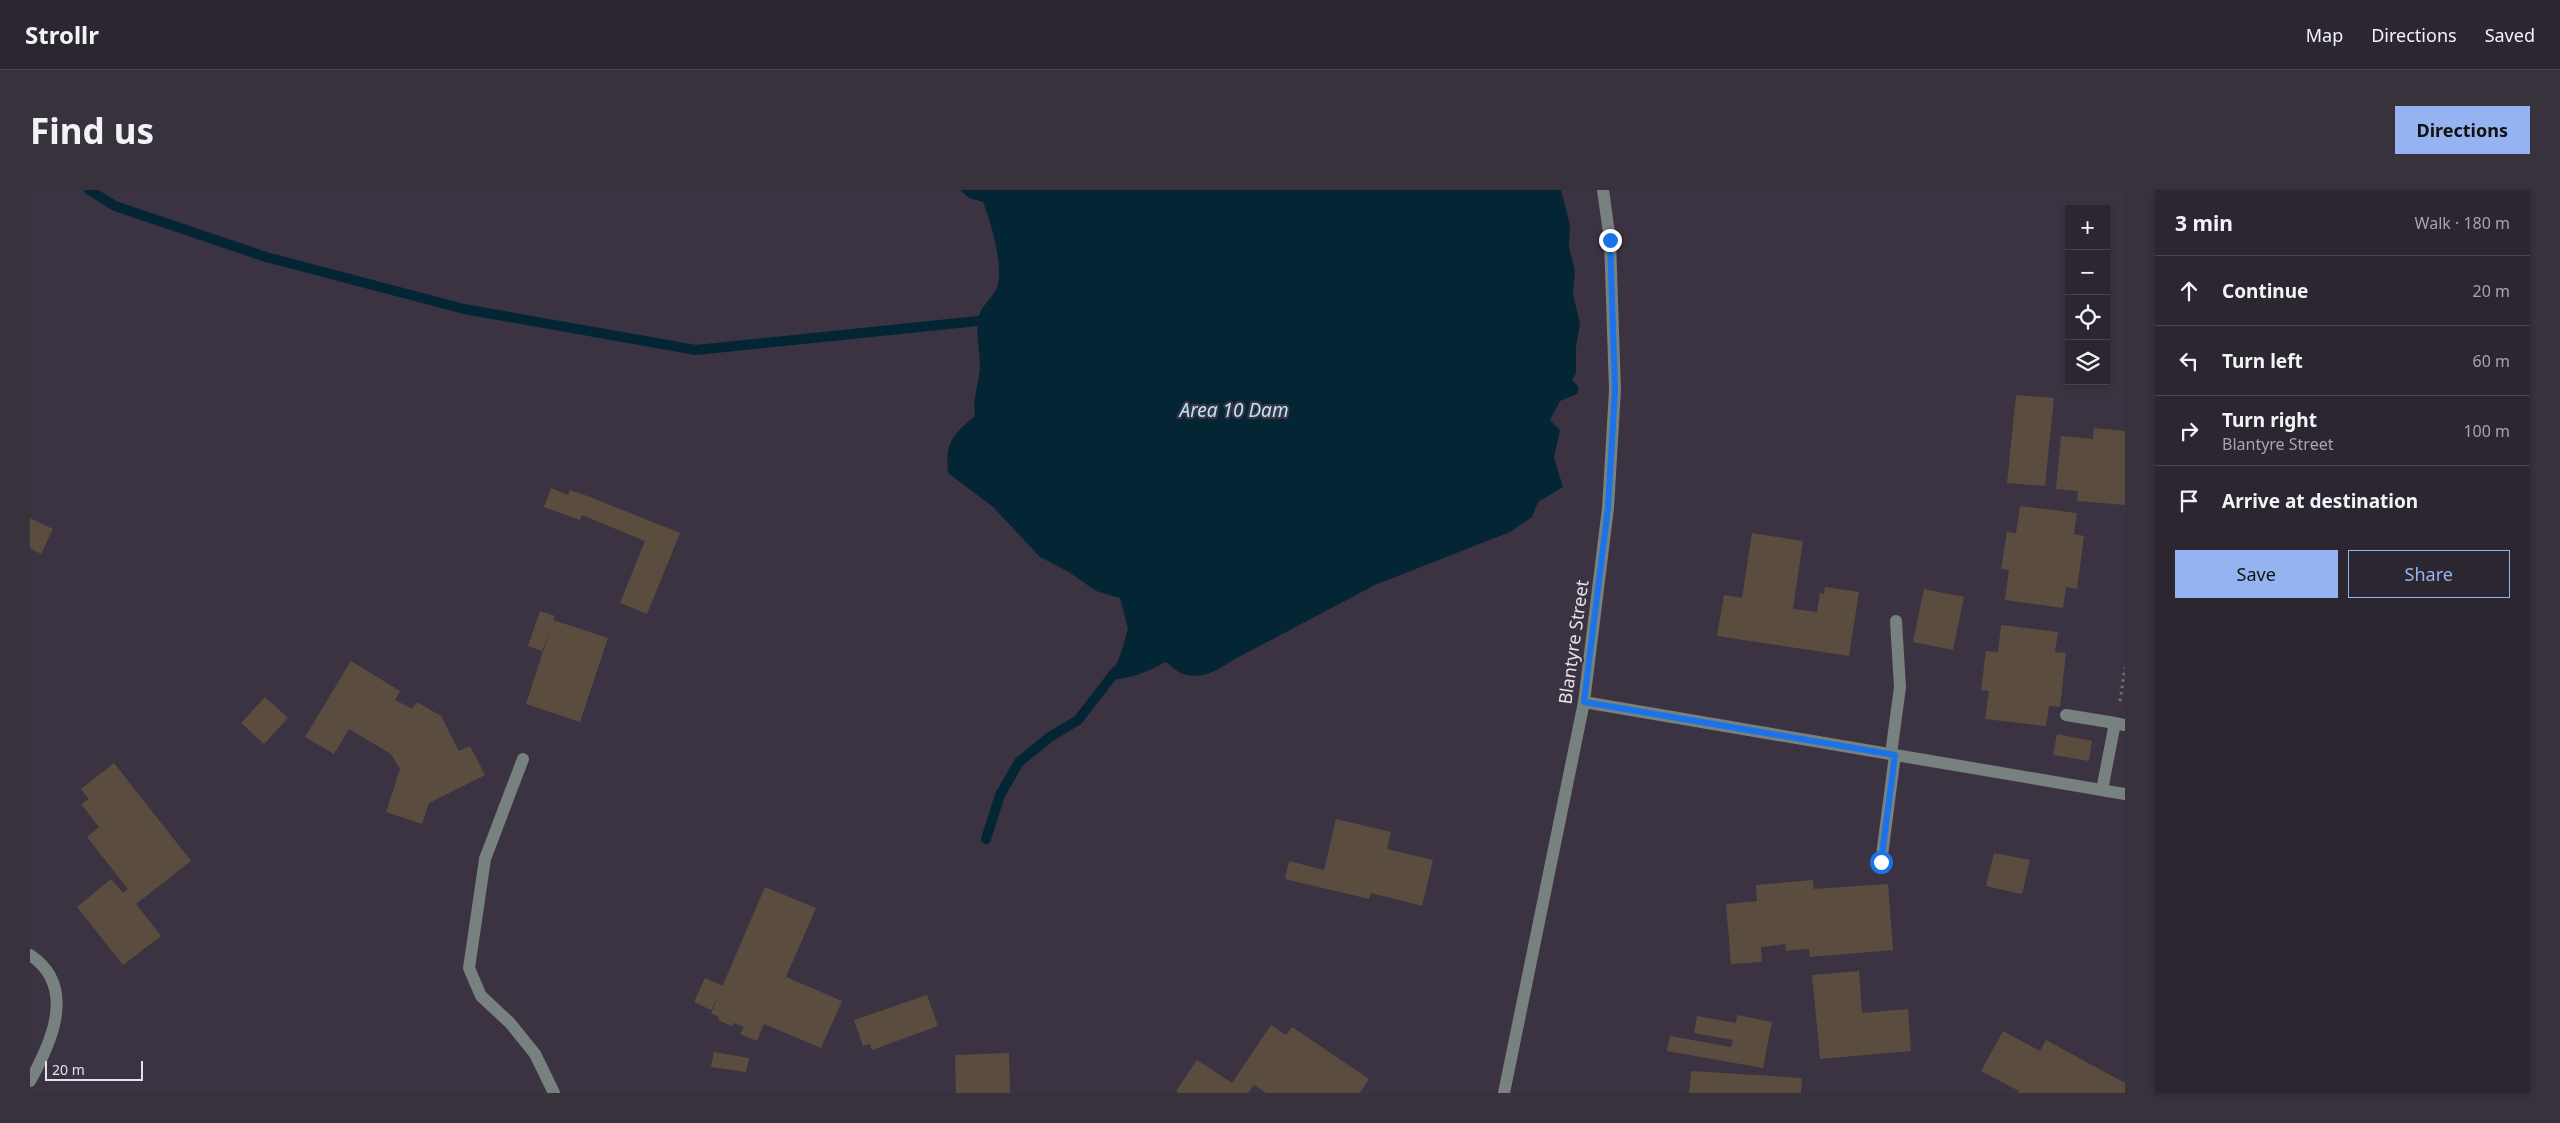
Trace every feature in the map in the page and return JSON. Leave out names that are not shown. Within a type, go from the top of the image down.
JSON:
[{"type":"street","name":"Blantyre Street","points":[[1504,1093],[1584,702],[1608,508],[1615,390],[1610,250],[1603,190]]},
{"type":"street","points":[[1881,862],[1900,687],[1896,621]]},
{"type":"street","points":[[1584,702],[2125,794]]},
{"type":"street","points":[[2066,715],[2120,724],[2102,790]]},
{"type":"street","points":[[523,759],[485,859],[469,968],[481,996],[510,1023],[535,1054],[554,1093]]},
{"type":"street","points":[[30,955],[51,974],[58,995],[56,1017],[48,1042],[30,1081]]},
{"type":"path","points":[[2120,724],[2125,668]]},
{"type":"water","name":"Area 10 Dam","points":[[960,190],[1561,190],[1570,225],[1569,247],[1575,271],[1573,294],[1580,324],[1576,347],[1576,373],[1572,380],[1579,387],[1577,394],[1560,401],[1550,420],[1560,430],[1554,458],[1563,487],[1538,502],[1532,517],[1510,532],[1375,585],[1210,673],[1190,676],[1176,670],[1166,662],[1138,674],[1109,680],[1120,656],[1128,629],[1120,598],[1096,591],[1069,572],[1040,557],[993,507],[948,473],[948,454],[952,440],[975,416],[974,404],[980,367],[978,321],[983,308],[996,289],[999,274],[994,237],[983,202],[969,198]]},
{"type":"building","points":[[2016,395],[2054,398],[2045,486],[2007,483]]},
{"type":"building","points":[[2094,428],[2125,431],[2125,505],[2077,501],[2078,491],[2056,489],[2061,436],[2093,439]]},
{"type":"building","points":[[551,488],[568,495],[570,490],[680,533],[647,614],[620,603],[645,541],[582,515],[580,520],[544,507]]},
{"type":"building","points":[[2020,506],[2077,513],[2074,534],[2084,536],[2077,589],[2066,587],[2063,608],[2005,600],[2009,570],[2001,569],[2007,532],[2016,533]]},
{"type":"building","points":[[30,518],[53,529],[41,554],[30,548]]},
{"type":"building","points":[[1752,533],[1803,541],[1793,609],[1817,612],[1820,593],[1824,594],[1825,587],[1859,592],[1849,656],[1717,636],[1724,595],[1742,598]]},
{"type":"building","points":[[1924,589],[1964,597],[1953,650],[1913,642]]},
{"type":"building","points":[[540,611],[555,616],[553,620],[608,638],[580,722],[526,704],[550,630],[542,651],[528,646]]},
{"type":"building","points":[[2001,625],[2058,632],[2055,652],[2066,653],[2060,707],[2049,706],[2046,726],[1985,719],[1989,691],[1981,690],[1986,651],[1998,652]]},
{"type":"building","points":[[351,661],[400,691],[395,700],[412,709],[417,702],[441,716],[459,751],[470,746],[485,775],[429,803],[422,824],[386,812],[400,769],[391,754],[349,729],[334,754],[305,737]]},
{"type":"building","points":[[265,697],[288,718],[264,744],[241,723]]},
{"type":"building","points":[[2057,734],[2092,741],[2089,761],[2053,755]]},
{"type":"building","points":[[114,763],[191,861],[136,904],[161,936],[123,965],[77,907],[111,879],[123,893],[128,889],[87,837],[99,827],[81,804],[89,799],[81,789]]},
{"type":"building","points":[[1336,819],[1391,832],[1387,849],[1433,860],[1422,906],[1371,893],[1369,899],[1285,879],[1289,861],[1324,870]]},
{"type":"building","points":[[1994,853],[2030,860],[2022,894],[1986,886]]},
{"type":"building","points":[[1813,880],[1814,889],[1888,884],[1893,950],[1810,957],[1809,949],[1786,951],[1785,944],[1761,947],[1762,962],[1731,964],[1726,904],[1757,901],[1756,885]]},
{"type":"building","points":[[765,887],[816,908],[786,977],[842,1001],[821,1048],[764,1024],[757,1041],[740,1034],[744,1027],[734,1023],[732,1026],[718,1020],[719,1017],[711,1013]]},
{"type":"building","points":[[1859,971],[1862,1013],[1908,1009],[1911,1051],[1820,1059],[1812,975]]},
{"type":"building","points":[[705,978],[723,986],[711,1010],[694,1002]]},
{"type":"building","points":[[927,995],[938,1026],[872,1050],[870,1044],[863,1046],[854,1020]]},
{"type":"building","points":[[1737,1015],[1772,1022],[1763,1068],[1667,1051],[1670,1036],[1731,1047],[1733,1040],[1694,1033],[1697,1016],[1736,1023]]},
{"type":"building","points":[[1271,1025],[1286,1035],[1292,1027],[1369,1079],[1360,1093],[1266,1093],[1254,1085],[1248,1093],[1179,1093],[1176,1091],[1197,1060],[1232,1083]]},
{"type":"building","points":[[2003,1031],[2040,1051],[2046,1040],[2125,1083],[2125,1093],[2018,1093],[2019,1091],[1981,1071]]},
{"type":"building","points":[[714,1052],[749,1058],[746,1072],[711,1067]]},
{"type":"building","points":[[1009,1053],[1010,1093],[956,1093],[955,1055]]},
{"type":"building","points":[[1691,1071],[1802,1078],[1801,1093],[1689,1093]]},
{"type":"waterway","points":[[89,190],[115,206],[266,257],[464,309],[696,350],[978,321],[990,316]]},
{"type":"waterway","points":[[986,839],[1000,795],[1019,762],[1050,737],[1078,720],[1116,671]]},
{"type":"route","points":[[1610,240],[1615,390],[1608,508],[1584,702],[1895,755],[1881,862]]}]
